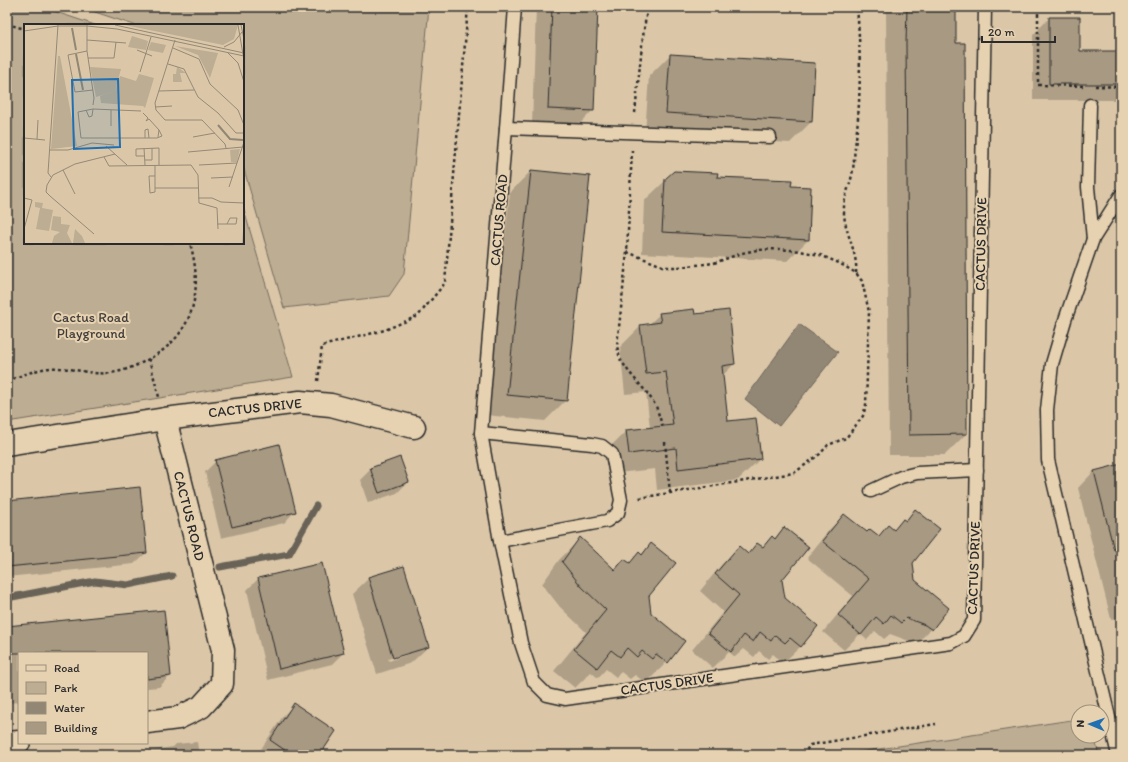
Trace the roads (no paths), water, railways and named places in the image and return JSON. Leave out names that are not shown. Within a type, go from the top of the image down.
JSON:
[{"type":"street","name":"CACTUS DRIVE","points":[[165,419],[300,402],[316,403],[362,412],[414,427]]},
{"type":"street","points":[[7,444],[165,419]]},
{"type":"street","name":"CACTUS ROAD","points":[[148,722],[178,718],[201,707],[222,684],[223,650],[165,419]]},
{"type":"street","points":[[7,743],[18,742]]},
{"type":"lane","name":"CACTUS ROAD","points":[[481,433],[515,7]]},
{"type":"lane","name":"CACTUS DRIVE","points":[[481,433],[500,541],[521,643],[534,682],[547,696],[565,699],[951,643],[964,636],[974,620],[985,7]]},
{"type":"lane","points":[[1090,106],[1088,187],[1093,238]]},
{"type":"lane","points":[[506,128],[770,137]]},
{"type":"lane","points":[[1118,755],[1048,460],[1047,410],[1052,364],[1065,320],[1093,238],[1121,195]]},
{"type":"lane","points":[[481,433],[602,446],[612,454],[621,500],[618,513],[608,521],[500,541]]},
{"type":"lane","points":[[871,491],[901,477],[917,473],[977,470]]},
{"type":"water","points":[[799,324],[838,352],[779,426],[745,399]]},
{"type":"waterway","points":[[220,567],[289,554],[316,506]]},
{"type":"waterway","points":[[7,598],[95,581],[128,585],[172,576]]},
{"type":"park label","name":"Cactus Road Playground","points":[[91,326]]}]
